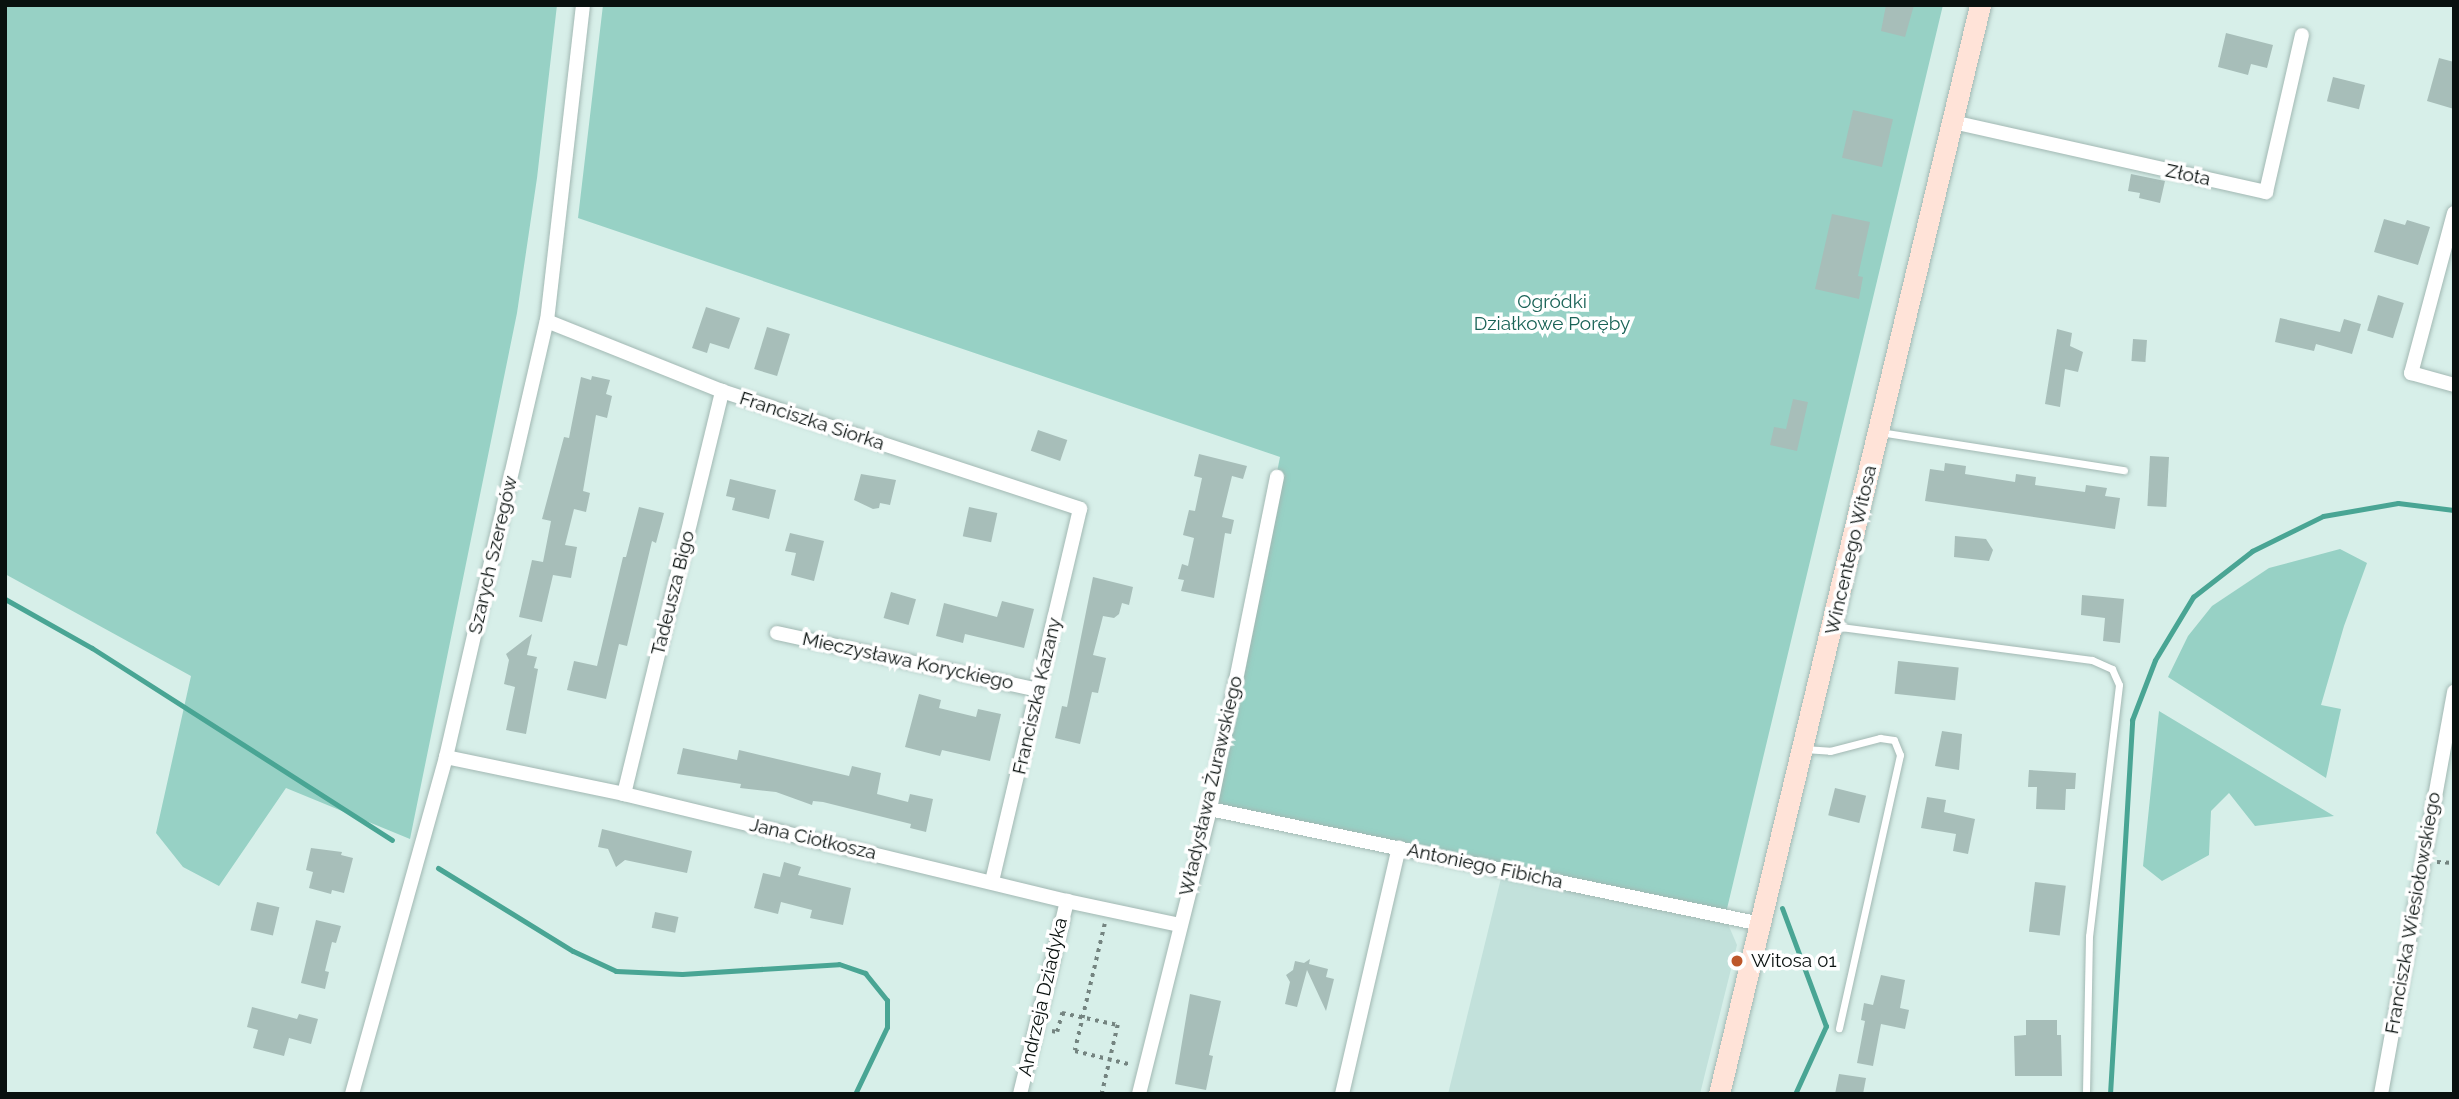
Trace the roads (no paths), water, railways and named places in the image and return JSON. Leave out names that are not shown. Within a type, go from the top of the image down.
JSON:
[{"type":"street","name":"Szarych Szeregów","points":[[352,1094],[446,757],[547,321],[583,5]]},
{"type":"street","name":"Wincentego Witosa","points":[[1719,1094],[1980,5]]},
{"type":"street","name":"Złota","points":[[1953,122],[2266,192],[2302,35]]},
{"type":"street","points":[[2454,213],[2411,373],[2454,385]]},
{"type":"street","name":"Franciszka Siorka","points":[[547,321],[722,391],[1080,509]]},
{"type":"street","name":"Tadeusza Bigo","points":[[624,794],[722,391]]},
{"type":"street","name":"Władysława Żurawskiego","points":[[1139,1094],[1210,809],[1277,477]]},
{"type":"street","name":"Franciszka Kazany","points":[[992,882],[1080,509]]},
{"type":"street","name":"Mieczysława Koryckiego","points":[[777,633],[1038,690]]},
{"type":"street","name":"Franciszka Wiesiołowskiego","points":[[2381,1094],[2454,692]]},
{"type":"street","name":"Jana Ciołkosza","points":[[446,757],[624,794],[1066,901],[1180,925]]},
{"type":"street","name":"Antoniego Fibicha","points":[[1210,809],[1761,924]]},
{"type":"street","points":[[1342,1094],[1399,848]]},
{"type":"street","name":"Andrzeja Dziadyka","points":[[1020,1094],[1066,901]]},
{"type":"lane","points":[[1879,431],[2124,470]]},
{"type":"lane","points":[[1832,626],[2092,660],[2112,669],[2119,685],[2089,936],[2086,1091]]},
{"type":"lane","points":[[1803,749],[1830,751],[1880,738],[1894,740],[1900,755],[1839,1028]]},
{"type":"waterway","points":[[2110,1094],[2132,720],[2155,660],[2193,597],[2252,551],[2323,516],[2398,503],[2454,510]]},
{"type":"waterway","points":[[5,599],[92,648],[392,840]]},
{"type":"waterway","points":[[438,868],[573,951],[616,971],[682,974],[839,964],[865,973],[887,1000],[887,1027],[855,1094]]},
{"type":"waterway","points":[[1782,908],[1826,1026],[1795,1094]]},
{"type":"place","name":"Witosa 01","points":[[1737,961]]},
{"type":"park label","name":"Ogródki Działkowe Poręby","points":[[1552,313]]}]
